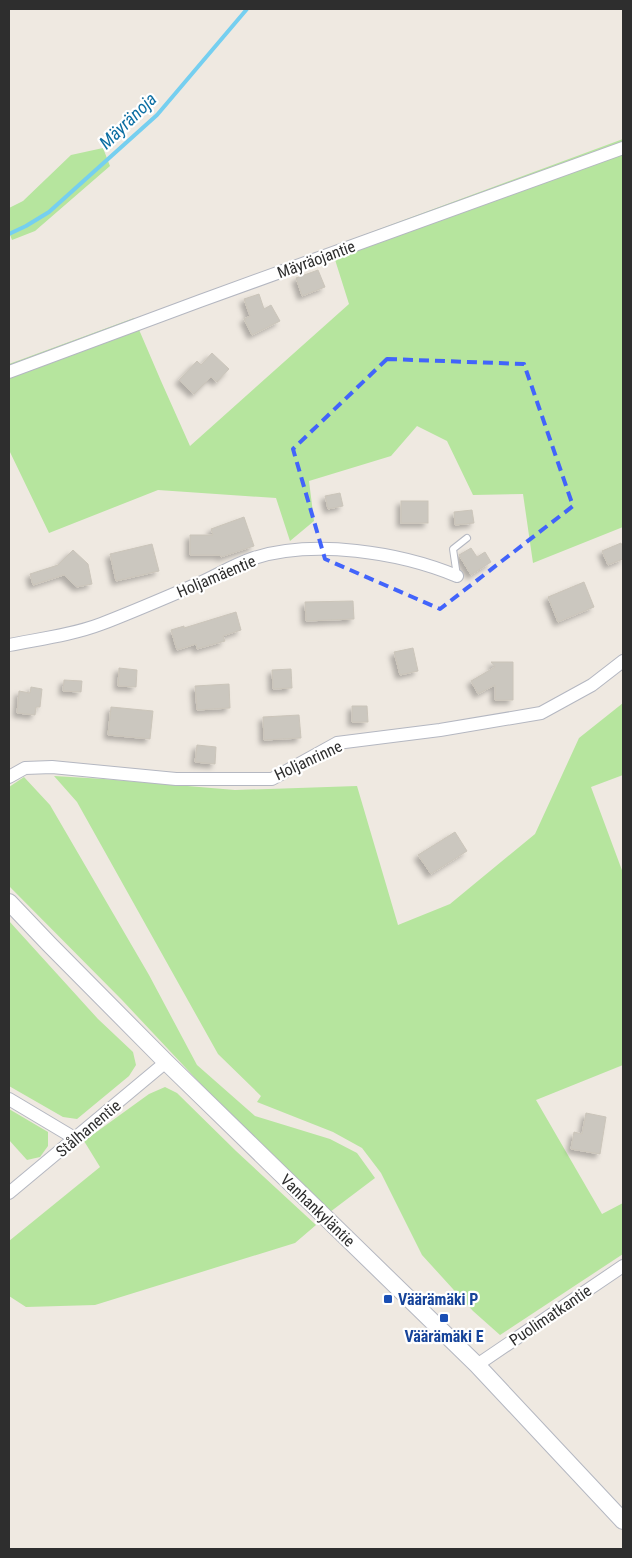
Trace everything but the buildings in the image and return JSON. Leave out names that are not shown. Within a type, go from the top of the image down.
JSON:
[{"type":"street","name":"Mäyräojantie","points":[[9,372],[200,300],[623,148]]},
{"type":"street","name":"Holjamäentie","points":[[9,645],[99,625],[254,558],[303,548],[337,549],[400,558],[457,576]]},
{"type":"street","name":"Holjanrinne","points":[[9,777],[25,768],[52,767],[176,779],[272,779],[337,743],[440,730],[541,713],[592,685],[623,661]]},
{"type":"street","name":"Vanhankyläntie","points":[[9,902],[166,1062],[477,1364],[623,1521]]},
{"type":"street","name":"Stålhanentie","points":[[9,1193],[166,1062]]},
{"type":"street","points":[[9,1099],[76,1138]]},
{"type":"street","name":"Puolimatkantie","points":[[477,1364],[623,1266]]},
{"type":"lane","points":[[457,576],[453,549],[467,538]]},
{"type":"highlighted area","points":[[387,359],[524,364],[573,506],[440,609],[325,559],[293,449]]},
{"type":"green space","points":[[623,139],[623,527],[533,563],[523,494],[473,495],[447,441],[417,426],[391,456],[309,481],[314,521],[290,541],[276,498],[158,490],[49,533],[9,450],[9,364],[134,318],[190,446],[349,304],[331,247]]},
{"type":"green space","points":[[103,148],[110,166],[35,231],[12,240],[9,232],[9,208],[23,201],[71,155]]},
{"type":"green space","points":[[623,703],[623,775],[591,787],[623,873],[623,1065],[536,1100],[602,1214],[623,1203],[623,1254],[500,1335],[473,1311],[422,1255],[381,1173],[362,1148],[333,1132],[257,1102],[261,1096],[218,1054],[77,802],[54,776],[235,790],[357,786],[398,925],[450,904],[535,834],[579,738]]},
{"type":"green space","points":[[24,777],[50,805],[149,975],[197,1065],[255,1116],[330,1139],[357,1153],[375,1178],[330,1212],[259,1146],[122,1000],[9,886],[9,787]]},
{"type":"green space","points":[[9,921],[98,1019],[133,1052],[136,1065],[129,1076],[77,1119],[63,1117],[9,1086]]},
{"type":"green space","points":[[165,1087],[177,1093],[316,1225],[295,1243],[95,1305],[26,1307],[9,1296],[9,1241],[100,1167],[84,1141],[149,1094]]},
{"type":"green space","points":[[9,1109],[48,1132],[48,1146],[40,1157],[27,1160],[9,1140]]},
{"type":"waterway","name":"Mäyränoja","points":[[9,234],[49,212],[157,115],[247,9]]},
{"type":"place","name":"Väärämäki P","points":[[388,1299]]},
{"type":"place","name":"Väärämäki E","points":[[444,1318]]}]
